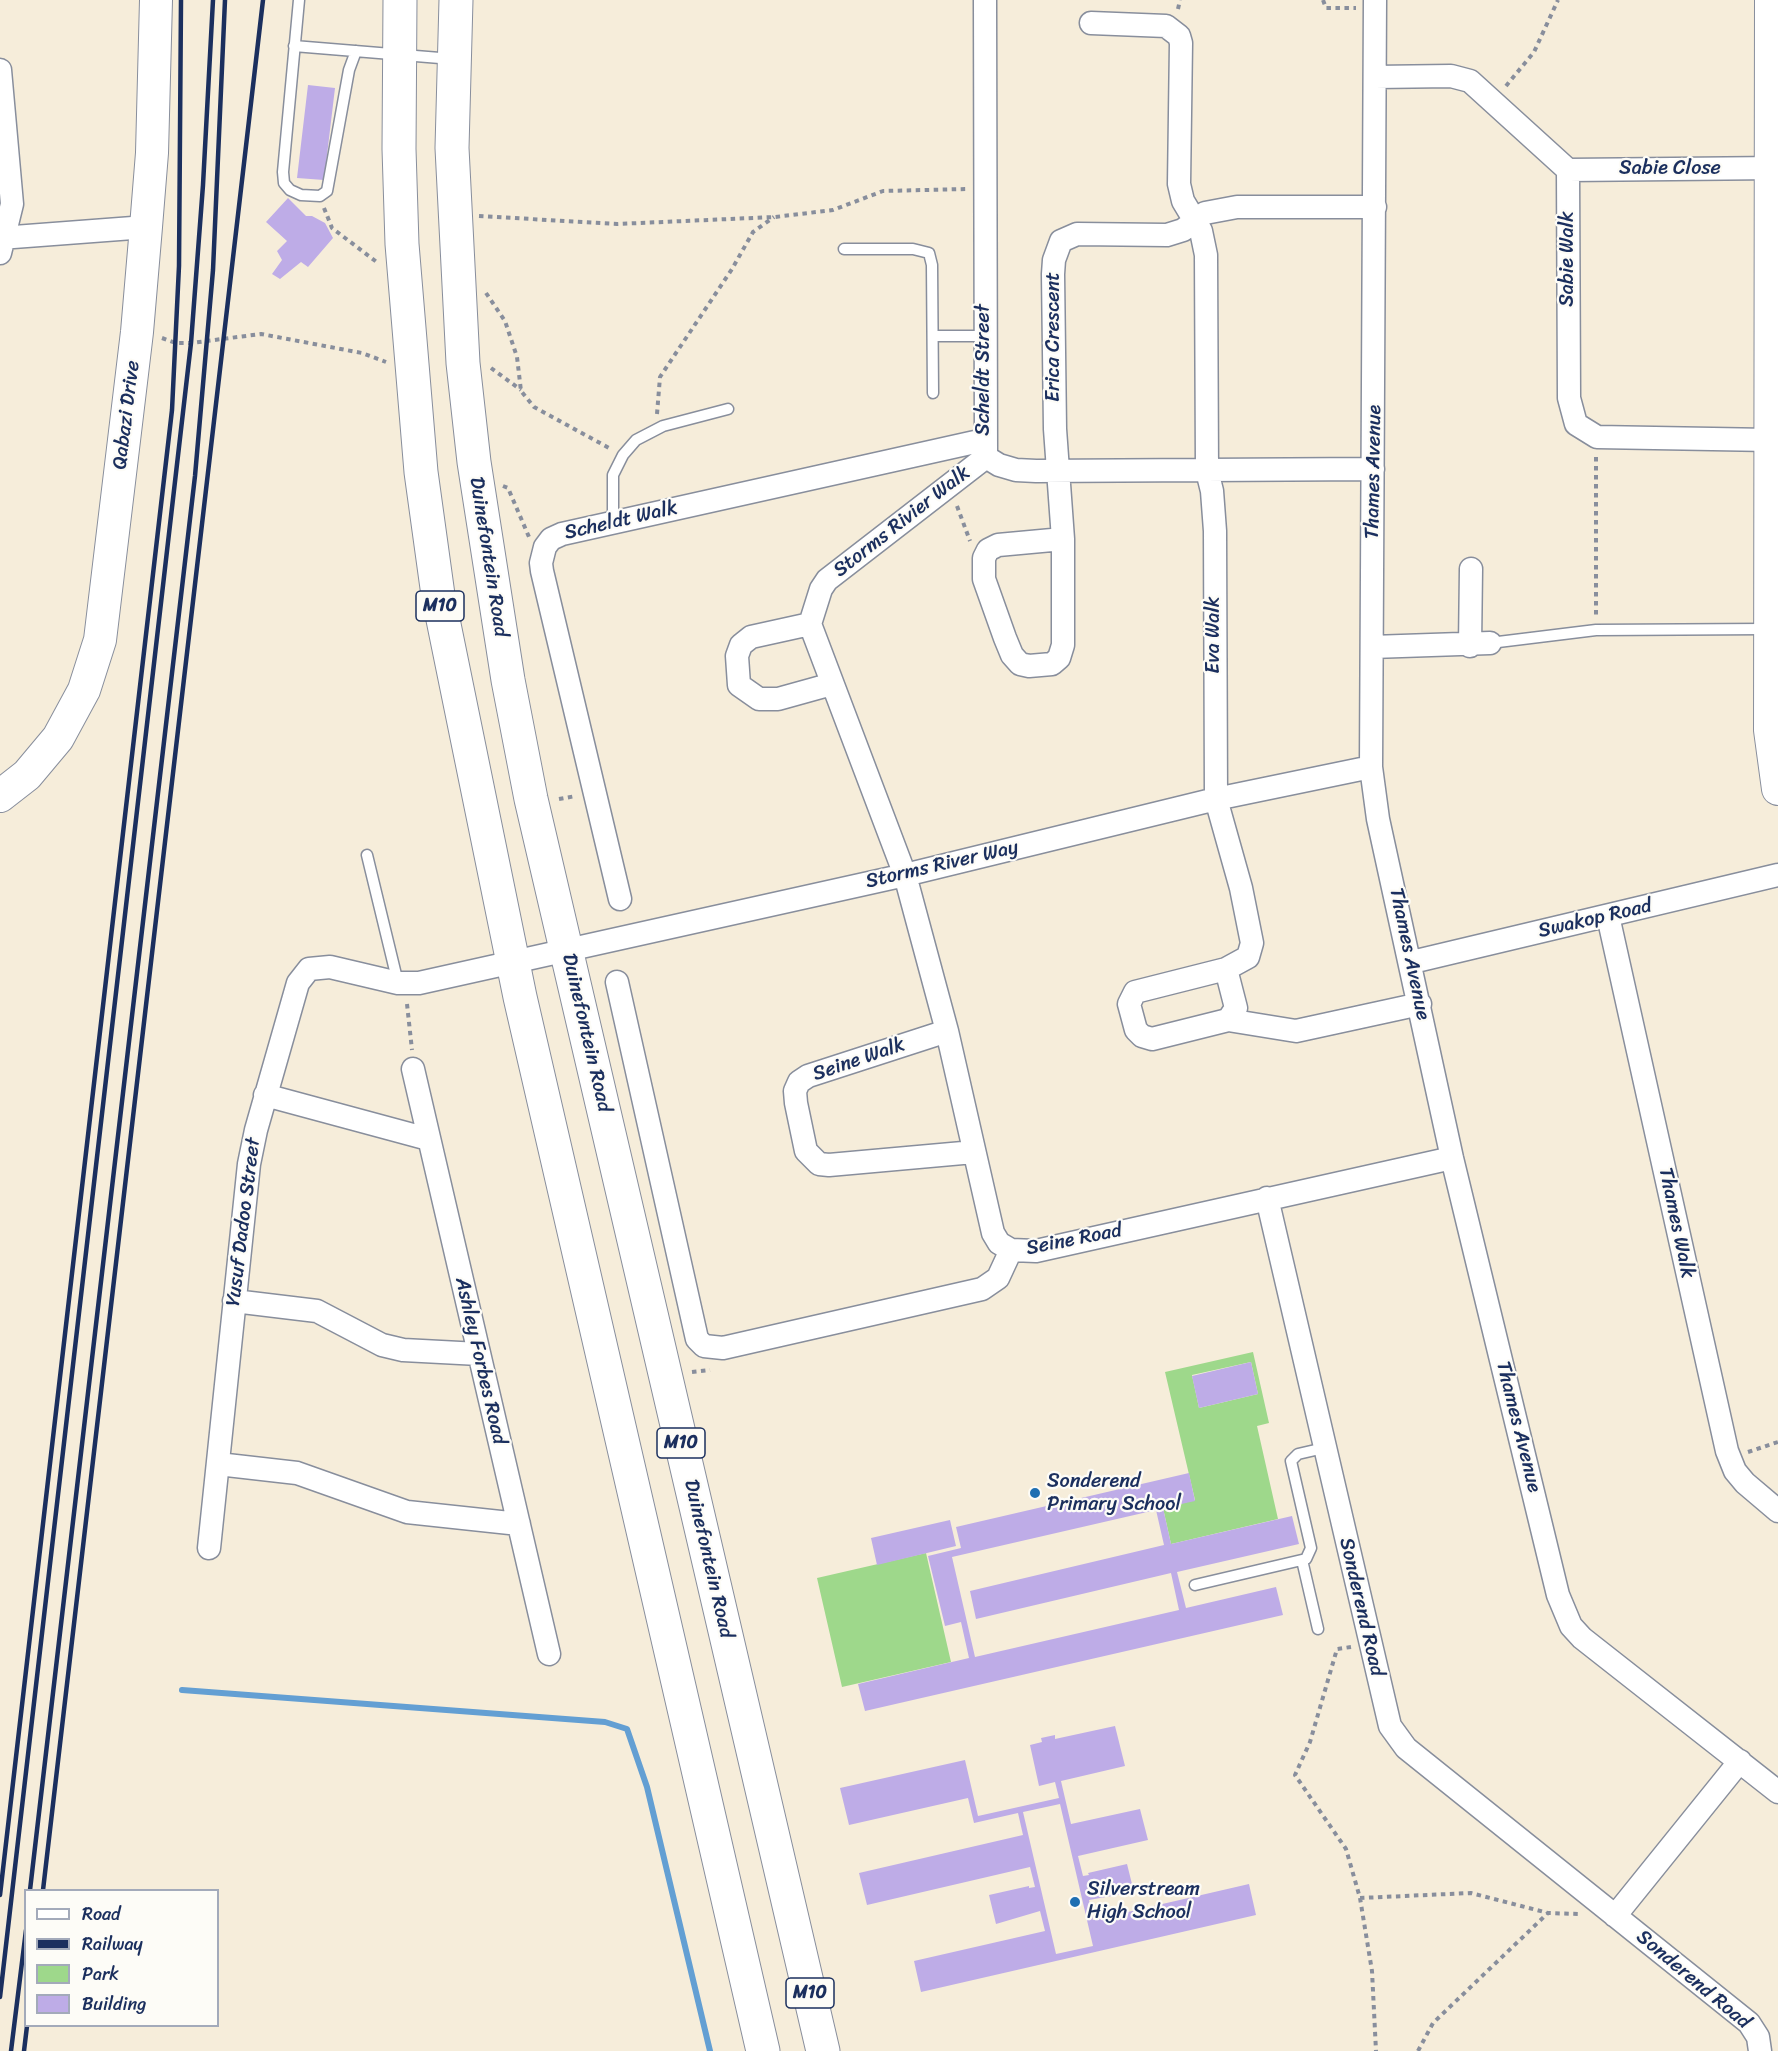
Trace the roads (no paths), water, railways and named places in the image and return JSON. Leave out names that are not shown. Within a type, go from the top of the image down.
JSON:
[{"type":"main road","name":"M10","points":[[400,0],[402,244],[423,483],[438,595],[513,962],[763,2051]]},
{"type":"main road","name":"Duinefontein Road","points":[[456,0],[453,59],[455,253],[474,462],[510,690],[531,799],[823,2051]]},
{"type":"street","name":"Qabazi Drive","points":[[0,796],[27,775],[58,738],[72,717],[94,664],[105,607],[137,332],[153,129],[156,0]]},
{"type":"street","name":"Scheldt Street","points":[[985,0],[985,449],[999,465],[1016,470],[1373,469]]},
{"type":"street","points":[[1771,0],[1775,168],[1774,356],[1770,440],[1774,553],[1770,629],[1778,789]]},
{"type":"street","name":"Thames Avenue","points":[[1375,4],[1371,767],[1378,819],[1412,962],[1452,1158],[1564,1612],[1581,1638],[1778,1792]]},
{"type":"street","points":[[1091,23],[1155,24],[1166,26],[1179,36],[1181,44],[1179,184],[1183,201],[1196,222],[1206,255],[1208,471]]},
{"type":"street","points":[[0,70],[12,204],[2,243],[146,227]]},
{"type":"street","points":[[1375,77],[1462,78],[1494,101],[1568,170]]},
{"type":"street","name":"Sabie Close","points":[[1568,170],[1775,168]]},
{"type":"street","name":"Sabie Walk","points":[[1568,170],[1569,398],[1576,424],[1597,437],[1770,440]]},
{"type":"street","points":[[1196,222],[1205,213],[1237,207],[1375,207]]},
{"type":"street","name":"Erica Crescent","points":[[1058,470],[1053,274],[1057,248],[1068,236],[1077,234],[1167,235],[1183,230],[1196,222]]},
{"type":"street","name":"Scheldt Walk","points":[[620,899],[541,563],[545,547],[551,539],[613,522],[985,449]]},
{"type":"street","name":"Storms Rivier Walk","points":[[810,624],[821,589],[827,580],[985,449]]},
{"type":"street","points":[[1058,470],[1063,539],[1063,645],[1059,658],[1052,664],[1029,666],[1020,664],[1012,655],[984,579],[984,558],[988,550],[998,545],[1063,539]]},
{"type":"street","name":"Eva Walk","points":[[1208,471],[1215,531],[1216,799]]},
{"type":"street","points":[[1372,647],[1480,645],[1471,569]]},
{"type":"street","points":[[832,684],[778,699],[759,699],[739,685],[737,656],[741,645],[751,637],[810,624],[905,875]]},
{"type":"street","name":"Storms River Way","points":[[513,962],[905,875],[1216,799],[1371,767]]},
{"type":"street","points":[[1216,799],[1240,888],[1251,943],[1248,957],[1226,969],[1147,987],[1135,992],[1130,1004],[1136,1030],[1142,1036],[1152,1039],[1228,1020],[1296,1031],[1420,1004]]},
{"type":"street","name":"Seine Road","points":[[905,875],[947,1031],[993,1233],[999,1243],[1011,1250],[1036,1251],[1452,1158]]},
{"type":"street","name":"Swakop Road","points":[[1412,962],[1778,875]]},
{"type":"street","name":"Thames Walk","points":[[1608,916],[1730,1459],[1745,1483],[1778,1511]]},
{"type":"street","name":"Yusuf Dadoo Street","points":[[209,1548],[249,1164],[265,1095],[298,983],[303,974],[318,966],[330,967],[403,990],[419,983],[513,962]]},
{"type":"street","points":[[1226,969],[1236,1008],[1228,1020]]},
{"type":"street","points":[[617,982],[697,1339],[705,1346],[723,1348],[981,1289],[998,1278],[1011,1250]]},
{"type":"street","name":"Seine Walk","points":[[947,1031],[808,1076],[800,1082],[795,1091],[796,1103],[806,1151],[819,1164],[829,1165],[974,1152]]},
{"type":"street","name":"Ashley Forbes Road","points":[[413,1063],[428,1138],[549,1654]]},
{"type":"street","points":[[265,1095],[428,1138]]},
{"type":"street","name":"Sonderend Road","points":[[1267,1198],[1387,1720],[1406,1748],[1749,2023],[1758,2037],[1760,2051]]},
{"type":"street","points":[[234,1302],[316,1311],[382,1345],[403,1350],[479,1354]]},
{"type":"street","points":[[218,1464],[297,1473],[407,1512],[485,1523],[519,1524]]},
{"type":"street","points":[[1615,1916],[1740,1761]]},
{"type":"lane","points":[[298,0],[284,183],[290,190],[312,197],[320,196],[327,191],[348,70],[356,51]]},
{"type":"lane","points":[[294,46],[453,59]]},
{"type":"lane","points":[[844,249],[912,249],[929,253],[932,265],[933,393]]},
{"type":"lane","points":[[934,336],[984,336]]},
{"type":"lane","points":[[613,522],[613,475],[622,455],[636,440],[656,430],[728,409]]},
{"type":"lane","points":[[1480,645],[1596,630],[1770,629]]},
{"type":"lane","points":[[367,855],[403,990]]},
{"type":"lane","points":[[1195,1585],[1302,1560],[1309,1556],[1311,1548],[1292,1461],[1298,1454],[1324,1448]]},
{"type":"lane","points":[[1302,1560],[1318,1629]]},
{"type":"waterway","points":[[182,1690],[605,1722],[627,1729],[647,1787],[710,2051]]},
{"type":"railway","points":[[0,1895],[172,410],[179,266],[181,0]]},
{"type":"railway","points":[[0,1997],[191,343],[203,185],[213,0]]},
{"type":"railway","points":[[30,1889],[195,476],[213,270],[225,0]]},
{"type":"railway","points":[[43,1889],[263,0]]},
{"type":"railway","points":[[11,2051],[24,1946]]},
{"type":"railway","points":[[24,2051],[27,2027]]},
{"type":"place","name":"Sonderend Primary School","points":[[1035,1493]]},
{"type":"place","name":"Silverstream High School","points":[[1075,1902]]}]
